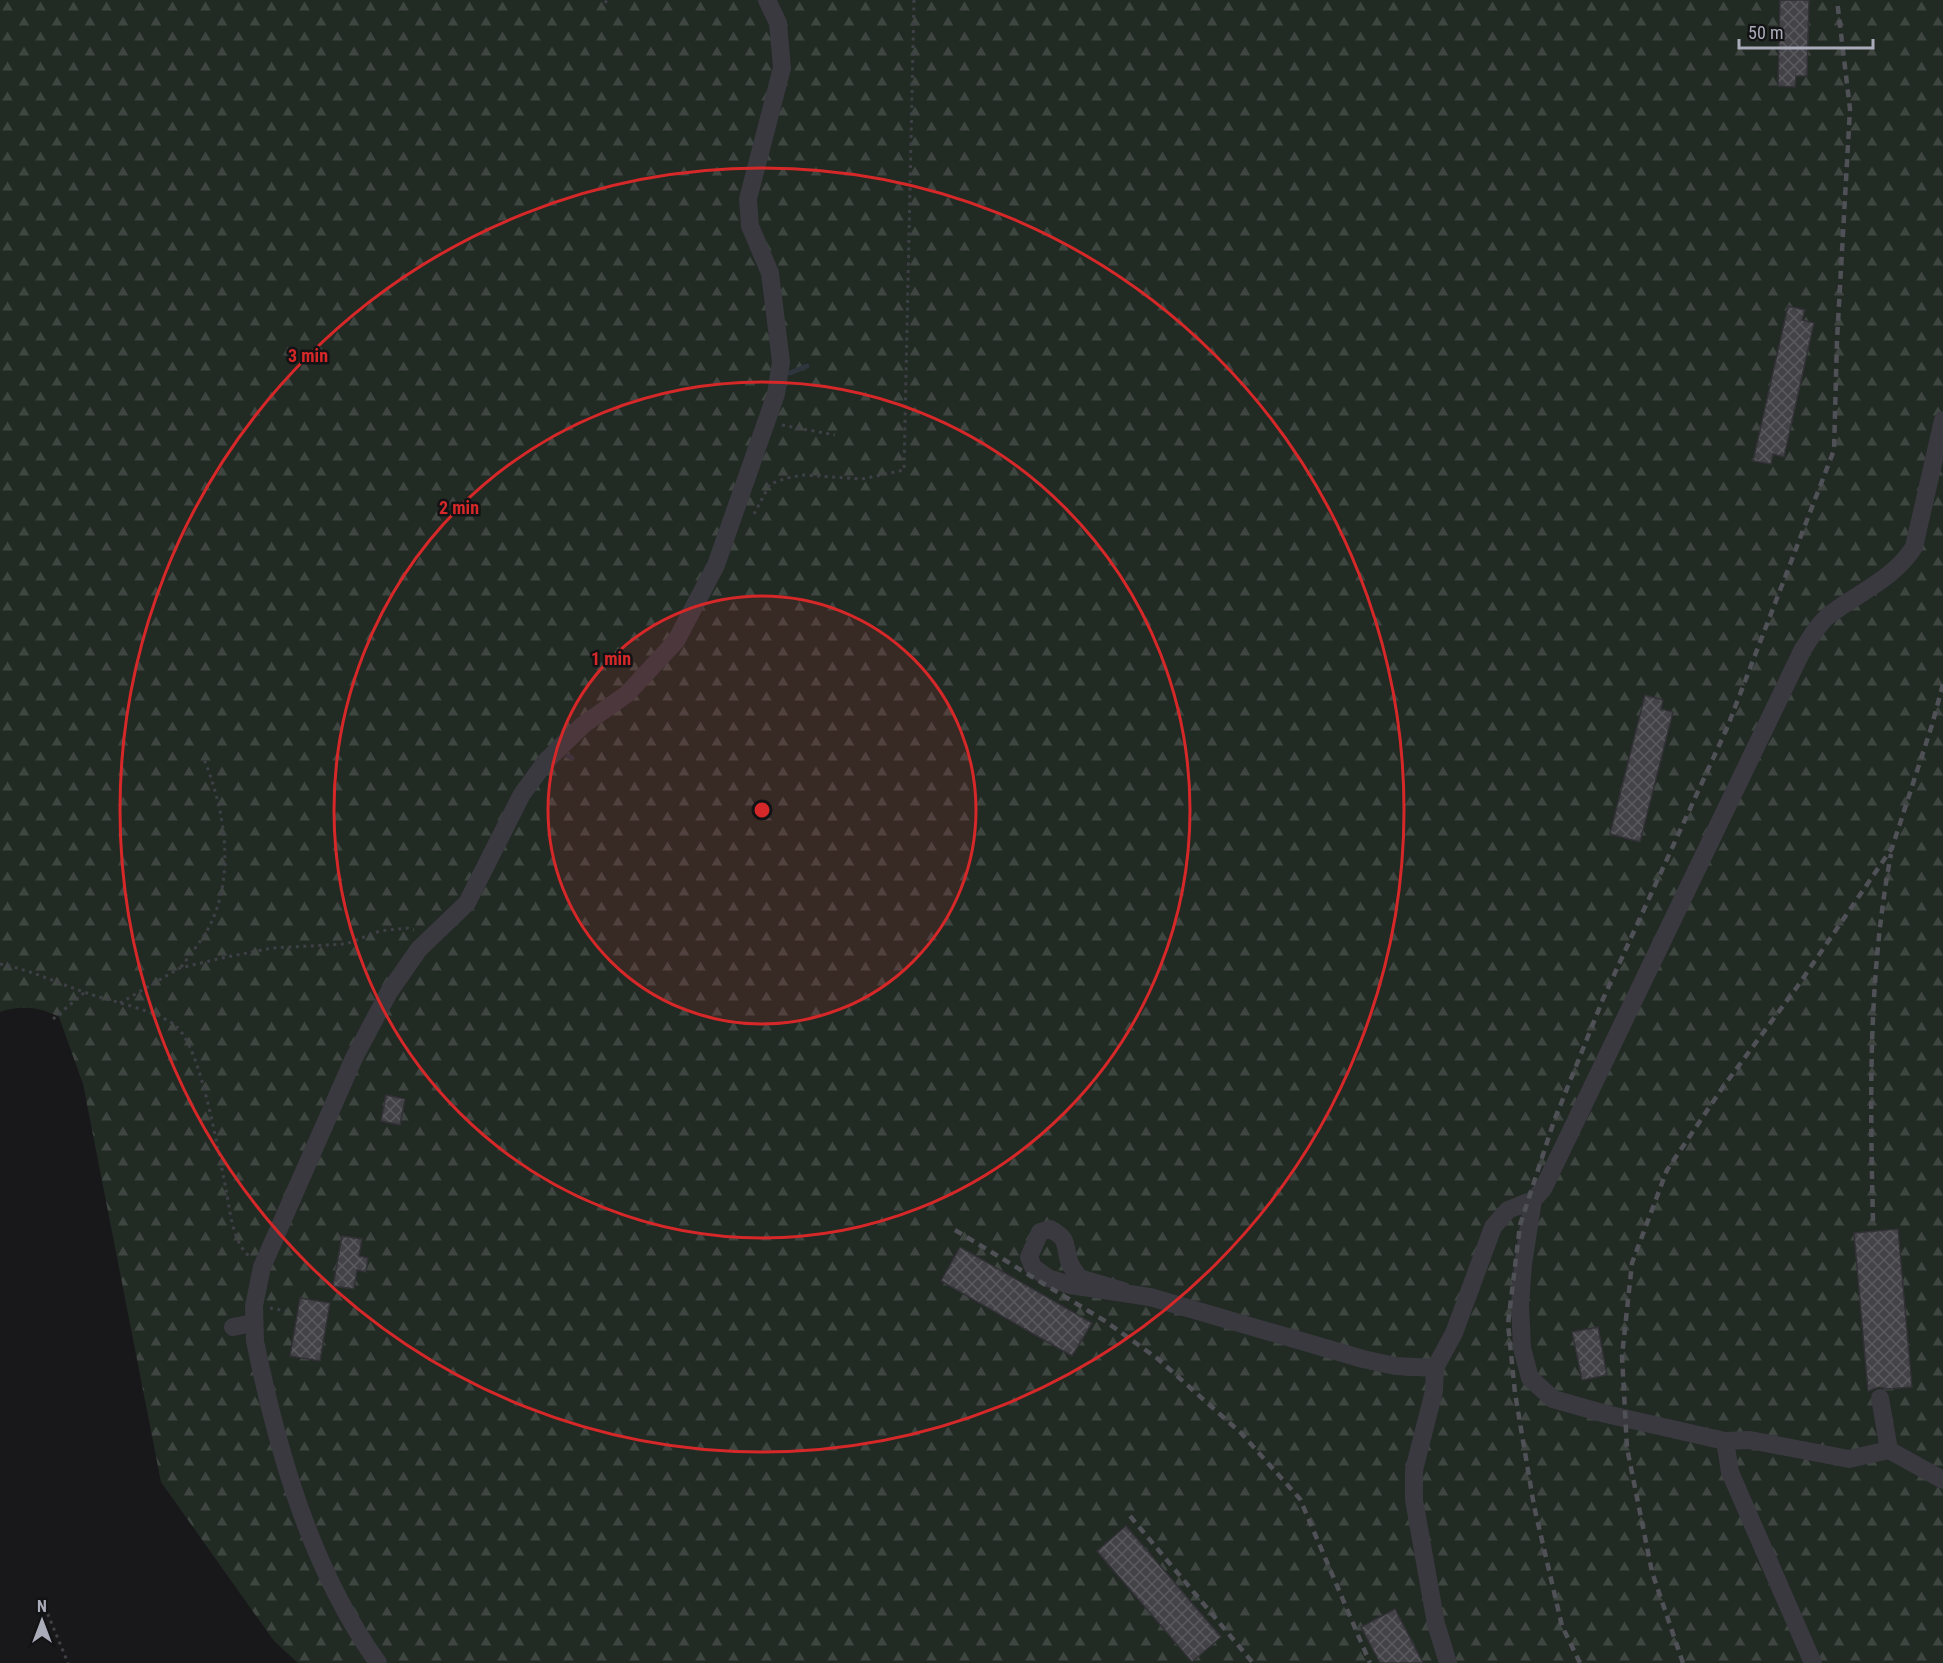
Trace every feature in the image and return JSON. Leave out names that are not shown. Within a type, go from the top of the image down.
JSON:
[{"type":"lane","points":[[378,1663],[333,1585],[295,1494],[276,1435],[253,1323],[256,1289],[265,1260],[354,1058],[388,992],[419,949],[467,903],[522,794],[547,760],[583,725],[627,694],[676,641],[716,565],[776,394],[781,362],[780,339],[770,273],[750,226],[748,199],[782,68],[778,23],[767,0]]},
{"type":"lane","points":[[1448,1663],[1436,1624],[1414,1500],[1414,1470],[1434,1391],[1435,1368],[1454,1333],[1493,1227],[1508,1210],[1533,1200],[1543,1189],[1803,649],[1825,618],[1888,576],[1904,562],[1914,547],[1943,420]]},
{"type":"lane","points":[[1533,1200],[1523,1264],[1520,1305],[1522,1348],[1530,1378],[1552,1399],[1624,1419],[1725,1441],[1750,1440],[1849,1459],[1889,1450],[1943,1480]]},
{"type":"lane","points":[[1123,1291],[1070,1285],[1048,1278],[1033,1267],[1029,1257],[1040,1232],[1050,1229],[1061,1235],[1068,1248],[1069,1260],[1079,1278],[1363,1359],[1395,1366],[1435,1368]]},
{"type":"lane","points":[[234,1327],[253,1323]]},
{"type":"lane","points":[[1880,1398],[1889,1450]]},
{"type":"lane","points":[[1725,1441],[1730,1472],[1813,1663]]},
{"type":"path","points":[[753,516],[770,484],[787,478],[804,476],[862,479],[904,470],[914,0]]},
{"type":"path","points":[[765,422],[835,435]]},
{"type":"path","points":[[180,968],[212,921],[222,890],[226,849],[217,792],[204,759]]},
{"type":"path","points":[[119,1004],[180,968],[272,948],[346,944],[389,930],[407,928],[433,936]]},
{"type":"path","points":[[0,964],[30,970],[85,992],[134,1007],[176,1027],[189,1047],[209,1107],[234,1228],[242,1250]]},
{"type":"path","points":[[53,1019],[85,992]]},
{"type":"path","points":[[266,1307],[285,1311]]},
{"type":"path","points":[[42,1600],[68,1663]]},
{"type":"green space","points":[[0,0],[1943,0],[1943,1663],[298,1663],[274,1641],[161,1482],[83,1084],[59,1017],[30,1008],[16,1008],[0,1012]]},
{"type":"building","points":[[1780,0],[1809,0],[1807,76],[1796,76],[1795,87],[1778,86]]},
{"type":"building","points":[[1788,306],[1805,310],[1802,320],[1814,323],[1784,457],[1773,454],[1771,464],[1753,461]]},
{"type":"building","points":[[1645,695],[1663,700],[1661,709],[1673,712],[1640,842],[1610,834]]},
{"type":"building","points":[[386,1095],[405,1099],[400,1125],[381,1121]]},
{"type":"building","points":[[1898,1229],[1912,1387],[1887,1389],[1879,1387],[1868,1391],[1854,1233]]},
{"type":"building","points":[[342,1236],[362,1239],[359,1256],[368,1258],[366,1272],[357,1270],[354,1289],[333,1286]]},
{"type":"building","points":[[960,1247],[1092,1323],[1072,1356],[941,1281]]},
{"type":"building","points":[[300,1298],[330,1303],[320,1361],[290,1356]]},
{"type":"building","points":[[1598,1327],[1607,1375],[1582,1380],[1572,1332]]},
{"type":"building","points":[[1126,1526],[1221,1637],[1192,1662],[1097,1551]]},
{"type":"building","points":[[1395,1609],[1423,1663],[1380,1663],[1361,1627]]},
{"type":"waterway","points":[[790,373],[807,366]]},
{"type":"waterway","points":[[568,756],[572,758]]},
{"type":"railway","points":[[1580,1663],[1562,1626],[1534,1506],[1515,1393],[1508,1324],[1520,1225],[1554,1121],[1603,999],[1727,728],[1834,450],[1837,340],[1850,109],[1837,0]]},
{"type":"railway","points":[[1683,1663],[1652,1572],[1627,1448],[1622,1356],[1632,1263],[1667,1170],[1892,848],[1943,684]]},
{"type":"railway","points":[[1873,1221],[1871,1083],[1874,991],[1891,854]]},
{"type":"railway","points":[[955,1230],[1105,1321],[1158,1359],[1241,1433],[1300,1499],[1370,1663]]},
{"type":"railway","points":[[1130,1516],[1253,1663]]}]
